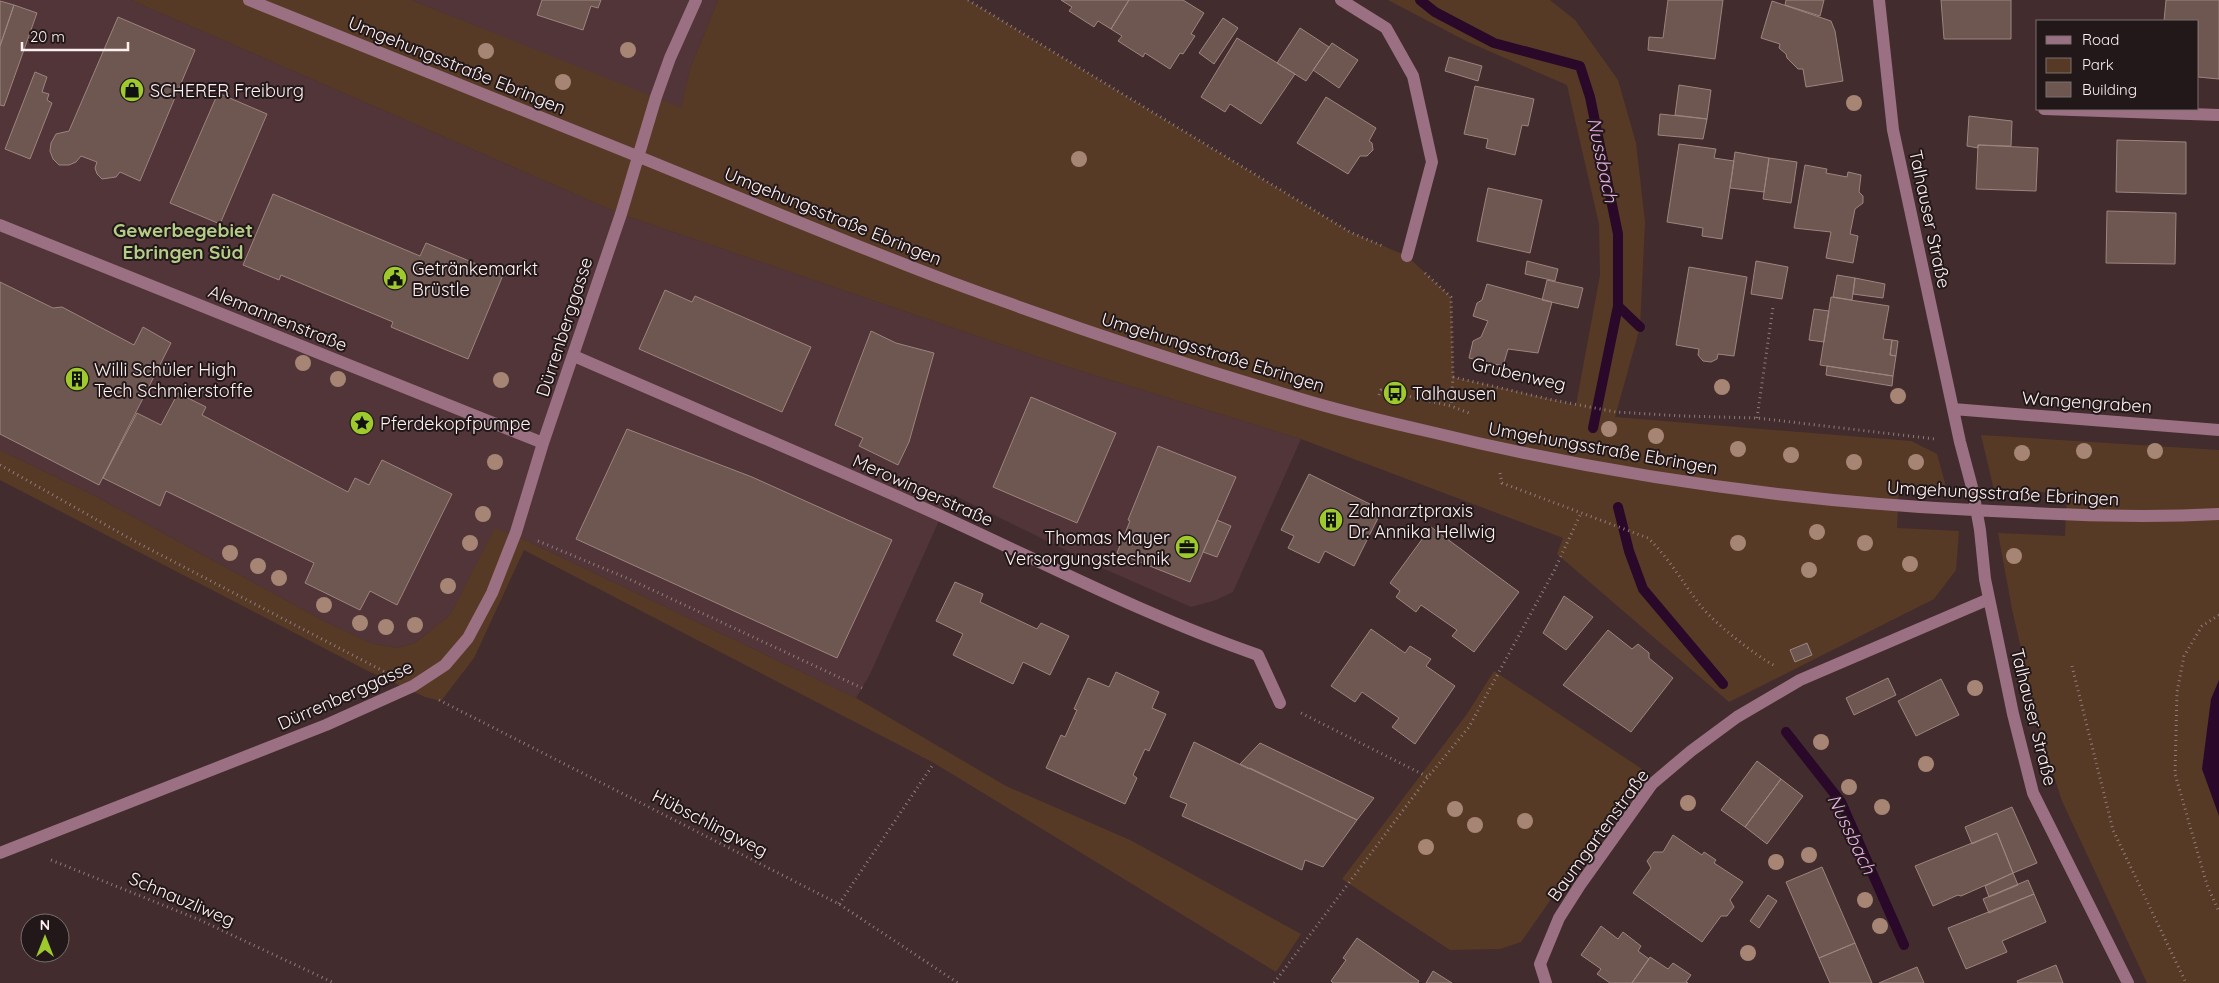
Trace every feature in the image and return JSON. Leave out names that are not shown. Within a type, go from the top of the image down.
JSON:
[{"type":"street","name":"Umgehungsstraße Ebringen","points":[[249,0],[946,280],[1084,330],[1303,400],[1503,450],[1641,476],[1769,494],[1898,507],[2066,515],[2166,517],[2219,514]]},
{"type":"street","name":"Dürrenberggasse","points":[[0,853],[300,736],[413,686],[445,665],[468,638],[492,593],[516,532],[543,443],[574,356],[667,66],[696,0]]},
{"type":"street","points":[[1342,0],[1386,28],[1413,76],[1432,162],[1407,256]]},
{"type":"street","name":"Talhauser Straße","points":[[1879,0],[1893,130],[1960,442],[1973,491],[1989,599],[2012,714],[2033,793],[2128,983]]},
{"type":"street","points":[[2073,110],[2219,115]]},
{"type":"street","name":"Alemannenstraße","points":[[0,225],[543,443]]},
{"type":"street","name":"Merowingerstraße","points":[[574,356],[930,511],[1104,592],[1210,638],[1258,655],[1280,703]]},
{"type":"street","name":"Wangengraben","points":[[1953,409],[2219,430]]},
{"type":"street","name":"Baumgartenstraße","points":[[1546,983],[1540,964],[1559,918],[1580,885],[1652,784],[1691,751],[1737,717],[1800,680],[1989,599]]},
{"type":"path","points":[[968,0],[1350,232],[1407,256]]},
{"type":"path","name":"Grubenweg","points":[[1381,390],[1451,406],[1453,377],[1451,297],[1407,256]]},
{"type":"path","points":[[1773,307],[1757,418],[1960,442]]},
{"type":"path","name":"Grubenweg","points":[[1453,377],[1576,405],[1616,412],[1757,418]]},
{"type":"path","points":[[0,465],[136,542],[413,686]]},
{"type":"path","points":[[1502,483],[1648,538],[1660,550],[1702,608],[1742,643],[1780,669]]},
{"type":"path","points":[[1274,983],[1428,777],[1470,726],[1554,572],[1581,513]]},
{"type":"path","points":[[516,532],[629,578],[862,688]]},
{"type":"path","points":[[2219,615],[2202,626],[2184,656],[2177,692],[2175,774],[2207,885],[2219,912]]},
{"type":"path","points":[[2072,666],[2113,830],[2186,983]]},
{"type":"path","name":"Hübschlingweg","points":[[441,701],[839,904],[958,983]]},
{"type":"path","points":[[1280,703],[1428,777]]},
{"type":"path","points":[[839,904],[934,762]]},
{"type":"path","name":"Schnauzliweg","points":[[18,846],[200,920],[334,983]]},
{"type":"shaded area","name":"Gewerbegebiet Ebringen Süd","points":[[0,0],[131,0],[621,214],[1065,366],[1301,439],[1233,592],[1216,600],[1191,607],[1100,567],[951,494],[870,674],[856,698],[527,541],[495,529],[450,615],[415,643],[396,648],[370,643],[322,620],[97,497],[0,450]]},
{"type":"shaded area","points":[[411,0],[718,0],[690,69],[681,109]]},
{"type":"shaded area","points":[[2219,680],[2219,816],[2202,769],[2211,699]]},
{"type":"green space","points":[[131,0],[411,0],[681,108],[690,69],[718,0],[968,0],[1350,232],[1407,256],[1451,297],[1453,377],[1576,405],[1600,275],[1599,224],[1567,85],[1466,41],[1388,0],[1550,0],[1575,20],[1618,80],[1636,143],[1645,222],[1640,327],[1615,417],[1911,441],[1937,454],[1946,487],[1899,485],[1897,528],[1959,531],[1956,570],[1934,599],[1729,702],[1557,554],[1563,538],[1301,439],[1065,366],[621,214]]},
{"type":"green space","points":[[1981,435],[2219,450],[2219,983],[2147,983],[2062,801],[2041,736],[2012,609],[1998,533],[2065,536],[2067,493],[1994,490]]},
{"type":"green space","points":[[0,450],[97,497],[322,620],[370,643],[396,648],[415,643],[450,615],[495,528],[527,541],[856,698],[1006,786],[1130,840],[1301,934],[1276,972],[934,763],[524,550],[474,658],[441,701],[425,697],[368,671],[0,480]]},
{"type":"green space","points":[[1494,671],[1642,769],[1521,942],[1500,949],[1450,950],[1342,879],[1467,714]]},
{"type":"building","points":[[542,0],[601,0],[598,8],[591,6],[583,30],[537,15]]},
{"type":"building","points":[[1061,0],[1129,0],[1111,29],[1098,21],[1094,27],[1069,11],[1072,7]]},
{"type":"building","points":[[1129,0],[1183,0],[1204,13],[1191,34],[1195,36],[1183,54],[1180,53],[1170,69],[1145,53],[1143,57],[1118,41],[1122,36],[1111,29]]},
{"type":"building","points":[[1668,0],[1723,0],[1715,59],[1648,50],[1649,37],[1663,38]]},
{"type":"building","points":[[1786,0],[1824,0],[1820,16],[1785,5]]},
{"type":"building","points":[[1941,0],[2011,0],[2011,39],[1944,39]]},
{"type":"building","points":[[2166,0],[2219,0],[2219,79],[2199,77],[2199,20],[2164,20]]},
{"type":"building","points":[[0,1],[14,5],[0,46]]},
{"type":"building","points":[[1772,1],[1831,21],[1835,31],[1843,81],[1806,87],[1803,69],[1798,69],[1787,58],[1786,54],[1779,48],[1780,44],[1761,38]]},
{"type":"building","points":[[14,5],[37,13],[4,106],[0,105],[0,46]]},
{"type":"building","name":"SCHERER Freiburg","points":[[118,17],[195,50],[140,181],[120,172],[116,177],[102,179],[97,174],[95,168],[97,162],[81,156],[76,162],[69,165],[59,165],[53,159],[50,151],[51,143],[56,134],[69,131]]},
{"type":"building","points":[[1223,18],[1238,28],[1214,64],[1199,53]]},
{"type":"building","points":[[1300,28],[1329,47],[1306,81],[1277,63]]},
{"type":"building","points":[[1237,38],[1295,74],[1261,124],[1230,104],[1225,112],[1201,97]]},
{"type":"building","points":[[1332,43],[1358,60],[1339,88],[1313,70]]},
{"type":"building","points":[[1449,57],[1482,66],[1478,81],[1445,71]]},
{"type":"building","points":[[35,72],[47,77],[42,92],[49,94],[47,100],[52,103],[30,159],[5,149]]},
{"type":"building","points":[[1679,85],[1711,90],[1707,119],[1675,115]]},
{"type":"building","points":[[1475,86],[1534,99],[1528,126],[1522,125],[1515,155],[1486,148],[1488,139],[1464,134]]},
{"type":"building","points":[[218,93],[267,114],[220,224],[170,203]]},
{"type":"building","points":[[1326,97],[1376,128],[1369,141],[1372,143],[1373,150],[1367,156],[1360,156],[1348,174],[1297,143]]},
{"type":"building","points":[[1660,114],[1707,119],[1703,139],[1658,135]]},
{"type":"building","points":[[1969,116],[2012,121],[2011,146],[1978,145],[1978,148],[1967,146]]},
{"type":"building","points":[[2117,140],[2186,142],[2186,194],[2116,192]]},
{"type":"building","points":[[1679,144],[1716,149],[1714,158],[1734,161],[1722,239],[1702,236],[1703,228],[1667,222]]},
{"type":"building","points":[[1978,145],[2038,148],[2036,191],[1976,189]]},
{"type":"building","points":[[1735,152],[1769,158],[1764,192],[1730,188]]},
{"type":"building","points":[[1769,158],[1797,162],[1791,203],[1763,199]]},
{"type":"building","points":[[1805,165],[1827,169],[1826,173],[1847,177],[1848,172],[1861,175],[1859,192],[1863,196],[1863,203],[1855,209],[1850,234],[1858,236],[1853,263],[1826,258],[1831,232],[1794,228]]},
{"type":"building","points":[[1488,188],[1542,200],[1530,253],[1477,241]]},
{"type":"building","name":"Getränkemarkt Brüstle","points":[[273,194],[420,256],[426,243],[503,275],[468,359],[391,327],[393,322],[281,275],[279,280],[243,265]]},
{"type":"building","points":[[2107,211],[2176,213],[2175,264],[2106,263]]},
{"type":"building","points":[[1527,261],[1558,269],[1555,281],[1525,274]]},
{"type":"building","points":[[1756,261],[1788,267],[1782,299],[1751,294]]},
{"type":"building","points":[[1689,267],[1747,277],[1734,356],[1718,354],[1717,359],[1711,362],[1703,361],[1698,355],[1699,349],[1676,345]]},
{"type":"building","points":[[1837,275],[1855,278],[1852,300],[1833,297]]},
{"type":"building","points":[[1855,278],[1885,284],[1883,298],[1853,294]]},
{"type":"building","points":[[1547,280],[1583,288],[1578,308],[1542,300]]},
{"type":"building","name":"Willi Schüler High Tech Schmierstoffe","points":[[0,282],[53,308],[62,307],[134,345],[143,327],[171,343],[99,485],[0,434]]},
{"type":"building","points":[[1487,284],[1552,302],[1538,353],[1508,349],[1503,366],[1469,358],[1473,341],[1481,337],[1488,321],[1473,316],[1477,303],[1482,300]]},
{"type":"building","points":[[665,290],[692,302],[695,296],[811,347],[782,412],[639,349]]},
{"type":"building","points":[[1831,297],[1889,306],[1883,339],[1892,340],[1890,355],[1896,356],[1893,376],[1820,365]]},
{"type":"building","points":[[1814,309],[1829,311],[1824,342],[1809,340]]},
{"type":"building","points":[[871,331],[896,343],[934,353],[909,442],[898,465],[859,446],[863,438],[835,425]]},
{"type":"building","points":[[1892,340],[1898,341],[1896,356],[1890,355]]},
{"type":"building","points":[[1827,366],[1893,376],[1892,386],[1826,375]]},
{"type":"building","name":"Willi Schüler High Tech Schmierstoffe","points":[[178,393],[206,407],[202,415],[348,492],[355,478],[369,485],[382,460],[452,494],[397,605],[370,591],[360,610],[305,583],[314,563],[166,491],[160,506],[103,478],[137,413],[161,425]]},
{"type":"building","points":[[1031,397],[1116,433],[1077,523],[993,487]]},
{"type":"building","points":[[627,429],[752,477],[892,540],[837,658],[576,539]]},
{"type":"building","points":[[1158,446],[1236,477],[1190,582],[1117,553],[1130,521],[1128,520]]},
{"type":"building","name":"Zahnarztpraxis Dr. Annika Hellwig","points":[[1309,474],[1382,510],[1354,566],[1325,551],[1319,563],[1288,548],[1294,536],[1281,530]]},
{"type":"building","points":[[1217,520],[1231,526],[1217,557],[1203,552]]},
{"type":"building","points":[[1431,527],[1519,592],[1474,652],[1452,636],[1457,630],[1421,605],[1416,612],[1396,597],[1400,591],[1390,583]]},
{"type":"building","points":[[955,582],[983,594],[980,602],[1037,629],[1041,623],[1069,636],[1050,675],[1023,662],[1013,684],[953,655],[963,634],[936,621]]},
{"type":"building","points":[[1564,596],[1593,617],[1566,650],[1543,633]]},
{"type":"building","points":[[1371,629],[1405,653],[1410,646],[1431,659],[1426,666],[1455,686],[1415,744],[1392,727],[1399,718],[1362,692],[1355,702],[1331,686]]},
{"type":"building","points":[[1608,630],[1632,649],[1638,644],[1649,653],[1649,658],[1673,678],[1631,732],[1563,685]]},
{"type":"building","points":[[1807,643],[1812,655],[1795,662],[1790,650]]},
{"type":"building","points":[[1116,672],[1159,692],[1152,708],[1166,714],[1149,751],[1145,749],[1133,775],[1137,778],[1125,804],[1046,768],[1061,735],[1065,737],[1077,710],[1074,709],[1088,678],[1109,687]]},
{"type":"building","points":[[1888,678],[1896,695],[1854,715],[1846,698]]},
{"type":"building","points":[[1941,679],[1959,715],[1916,736],[1898,701]]},
{"type":"building","points":[[1194,742],[1357,820],[1323,867],[1305,860],[1302,870],[1182,816],[1187,804],[1170,797]]},
{"type":"building","points":[[1260,743],[1374,798],[1357,820],[1240,764]]},
{"type":"building","points":[[1757,761],[1781,779],[1745,827],[1721,810]]},
{"type":"building","points":[[1781,779],[1803,796],[1767,844],[1745,827]]},
{"type":"building","points":[[2012,807],[2037,863],[2013,873],[1997,833],[1972,844],[1965,827]]},
{"type":"building","points":[[1997,833],[2013,873],[1933,906],[1915,866]]},
{"type":"building","points":[[1673,835],[1702,855],[1704,852],[1716,860],[1714,863],[1743,882],[1730,900],[1734,907],[1727,916],[1721,916],[1702,942],[1633,893],[1651,868],[1647,861],[1654,852],[1663,852]]},
{"type":"building","points":[[1822,867],[1855,943],[1819,958],[1786,882]]},
{"type":"building","points":[[2013,873],[2018,885],[1989,897],[1985,886]]},
{"type":"building","points":[[2028,880],[2034,894],[1989,913],[1983,899]]},
{"type":"building","points":[[2034,894],[2046,922],[2002,941],[2007,952],[1966,969],[1948,928]]},
{"type":"building","points":[[1768,895],[1777,901],[1759,928],[1750,921]]},
{"type":"building","points":[[1601,926],[1618,939],[1623,932],[1641,946],[1638,951],[1649,959],[1632,983],[1610,983],[1597,974],[1601,969],[1581,955]]},
{"type":"building","points":[[1357,938],[1419,981],[1418,983],[1333,983],[1331,981],[1346,960],[1343,958]]},
{"type":"building","points":[[1855,943],[1872,983],[1830,983],[1819,958]]},
{"type":"building","points":[[1650,957],[1668,969],[1673,963],[1691,975],[1686,982],[1688,983],[1632,983]]},
{"type":"building","points":[[2056,965],[2063,983],[2018,983],[2017,981]]},
{"type":"building","points":[[1917,967],[1924,983],[1879,983]]},
{"type":"building","points":[[1433,971],[1452,983],[1426,983]]},
{"type":"waterway","name":"Nussbach","points":[[1420,0],[1435,12],[1494,43],[1580,66],[1590,97],[1618,234],[1618,306],[1593,428]]},
{"type":"waterway","points":[[1618,306],[1640,327]]},
{"type":"waterway","name":"Nussbach","points":[[1618,507],[1629,551],[1643,589],[1723,684]]},
{"type":"waterway","name":"Nussbach","points":[[1786,732],[1841,802],[1904,945]]},
{"type":"place","name":"SCHERER Freiburg","points":[[132,90]]},
{"type":"place","name":"Getränkemarkt Brüstle","points":[[395,278]]},
{"type":"place","name":"Willi Schüler High Tech Schmierstoffe","points":[[77,379]]},
{"type":"place","name":"Talhausen","points":[[1395,393]]},
{"type":"place","name":"Pferdekopfpumpe","points":[[362,423]]},
{"type":"place","name":"Zahnarztpraxis Dr. Annika Hellwig","points":[[1331,520]]},
{"type":"place","name":"Thomas Mayer Versorgungstechnik","points":[[1187,547]]},
{"type":"district","name":"Gewerbegebiet Ebringen Süd","points":[[183,241]]}]
